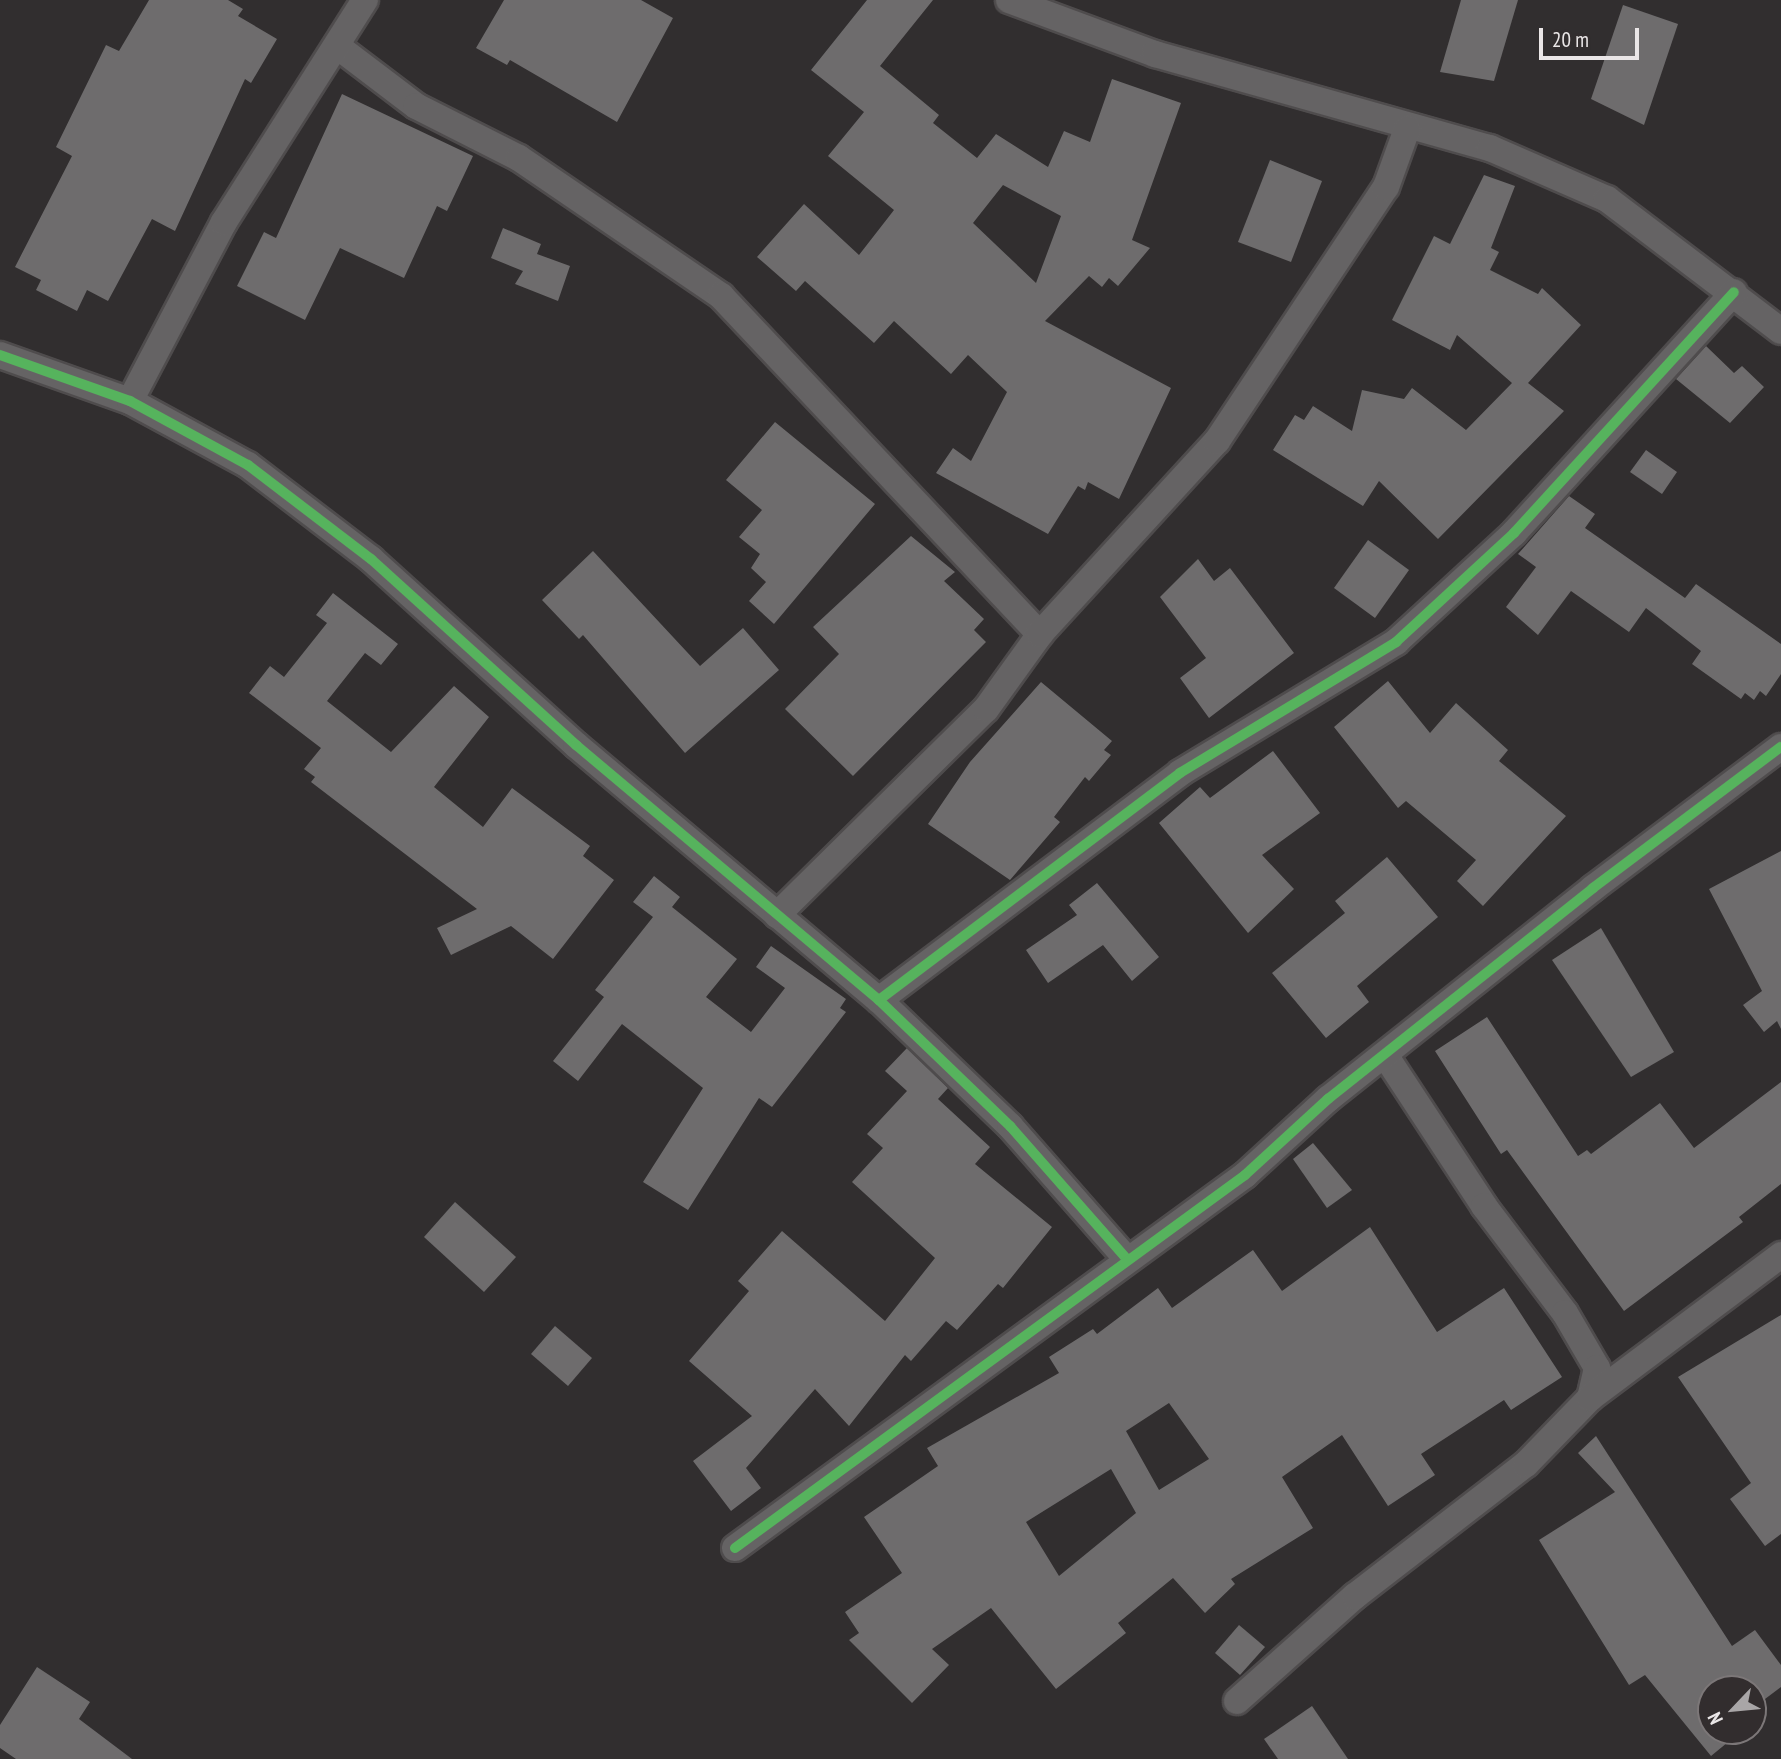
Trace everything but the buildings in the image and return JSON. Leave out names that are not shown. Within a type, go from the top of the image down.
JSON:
[{"type":"street","points":[[130,401],[223,222],[365,0]]},
{"type":"street","points":[[1009,0],[1155,54],[1407,129],[1490,148],[1607,199],[1734,292],[1781,331]]},
{"type":"street","points":[[337,46],[416,106],[519,158],[721,296],[1040,634]]},
{"type":"street","points":[[777,915],[986,709],[1040,634],[1217,441],[1386,187],[1407,129]]},
{"type":"street","points":[[879,999],[1180,773],[1396,642],[1534,513],[1734,292]]},
{"type":"street","points":[[0,355],[130,401],[248,465],[371,559],[777,915],[879,999],[1010,1126],[1126,1258]]},
{"type":"street","points":[[735,1548],[1126,1258],[1245,1175],[1385,1055],[1781,747]]},
{"type":"street","points":[[1385,1055],[1484,1206],[1565,1313],[1597,1368],[1590,1398]]},
{"type":"street","points":[[1237,1701],[1355,1596],[1526,1464],[1590,1398],[1781,1255]]},
{"type":"cycle path","points":[[879,1000],[1180,773],[1396,642],[1514,533],[1734,292]]},
{"type":"cycle path","points":[[0,355],[130,401],[248,465],[371,559],[576,745],[879,1000],[1010,1126],[1126,1258]]},
{"type":"cycle path","points":[[735,1548],[1245,1175],[1328,1099],[1593,888],[1781,747]]}]
